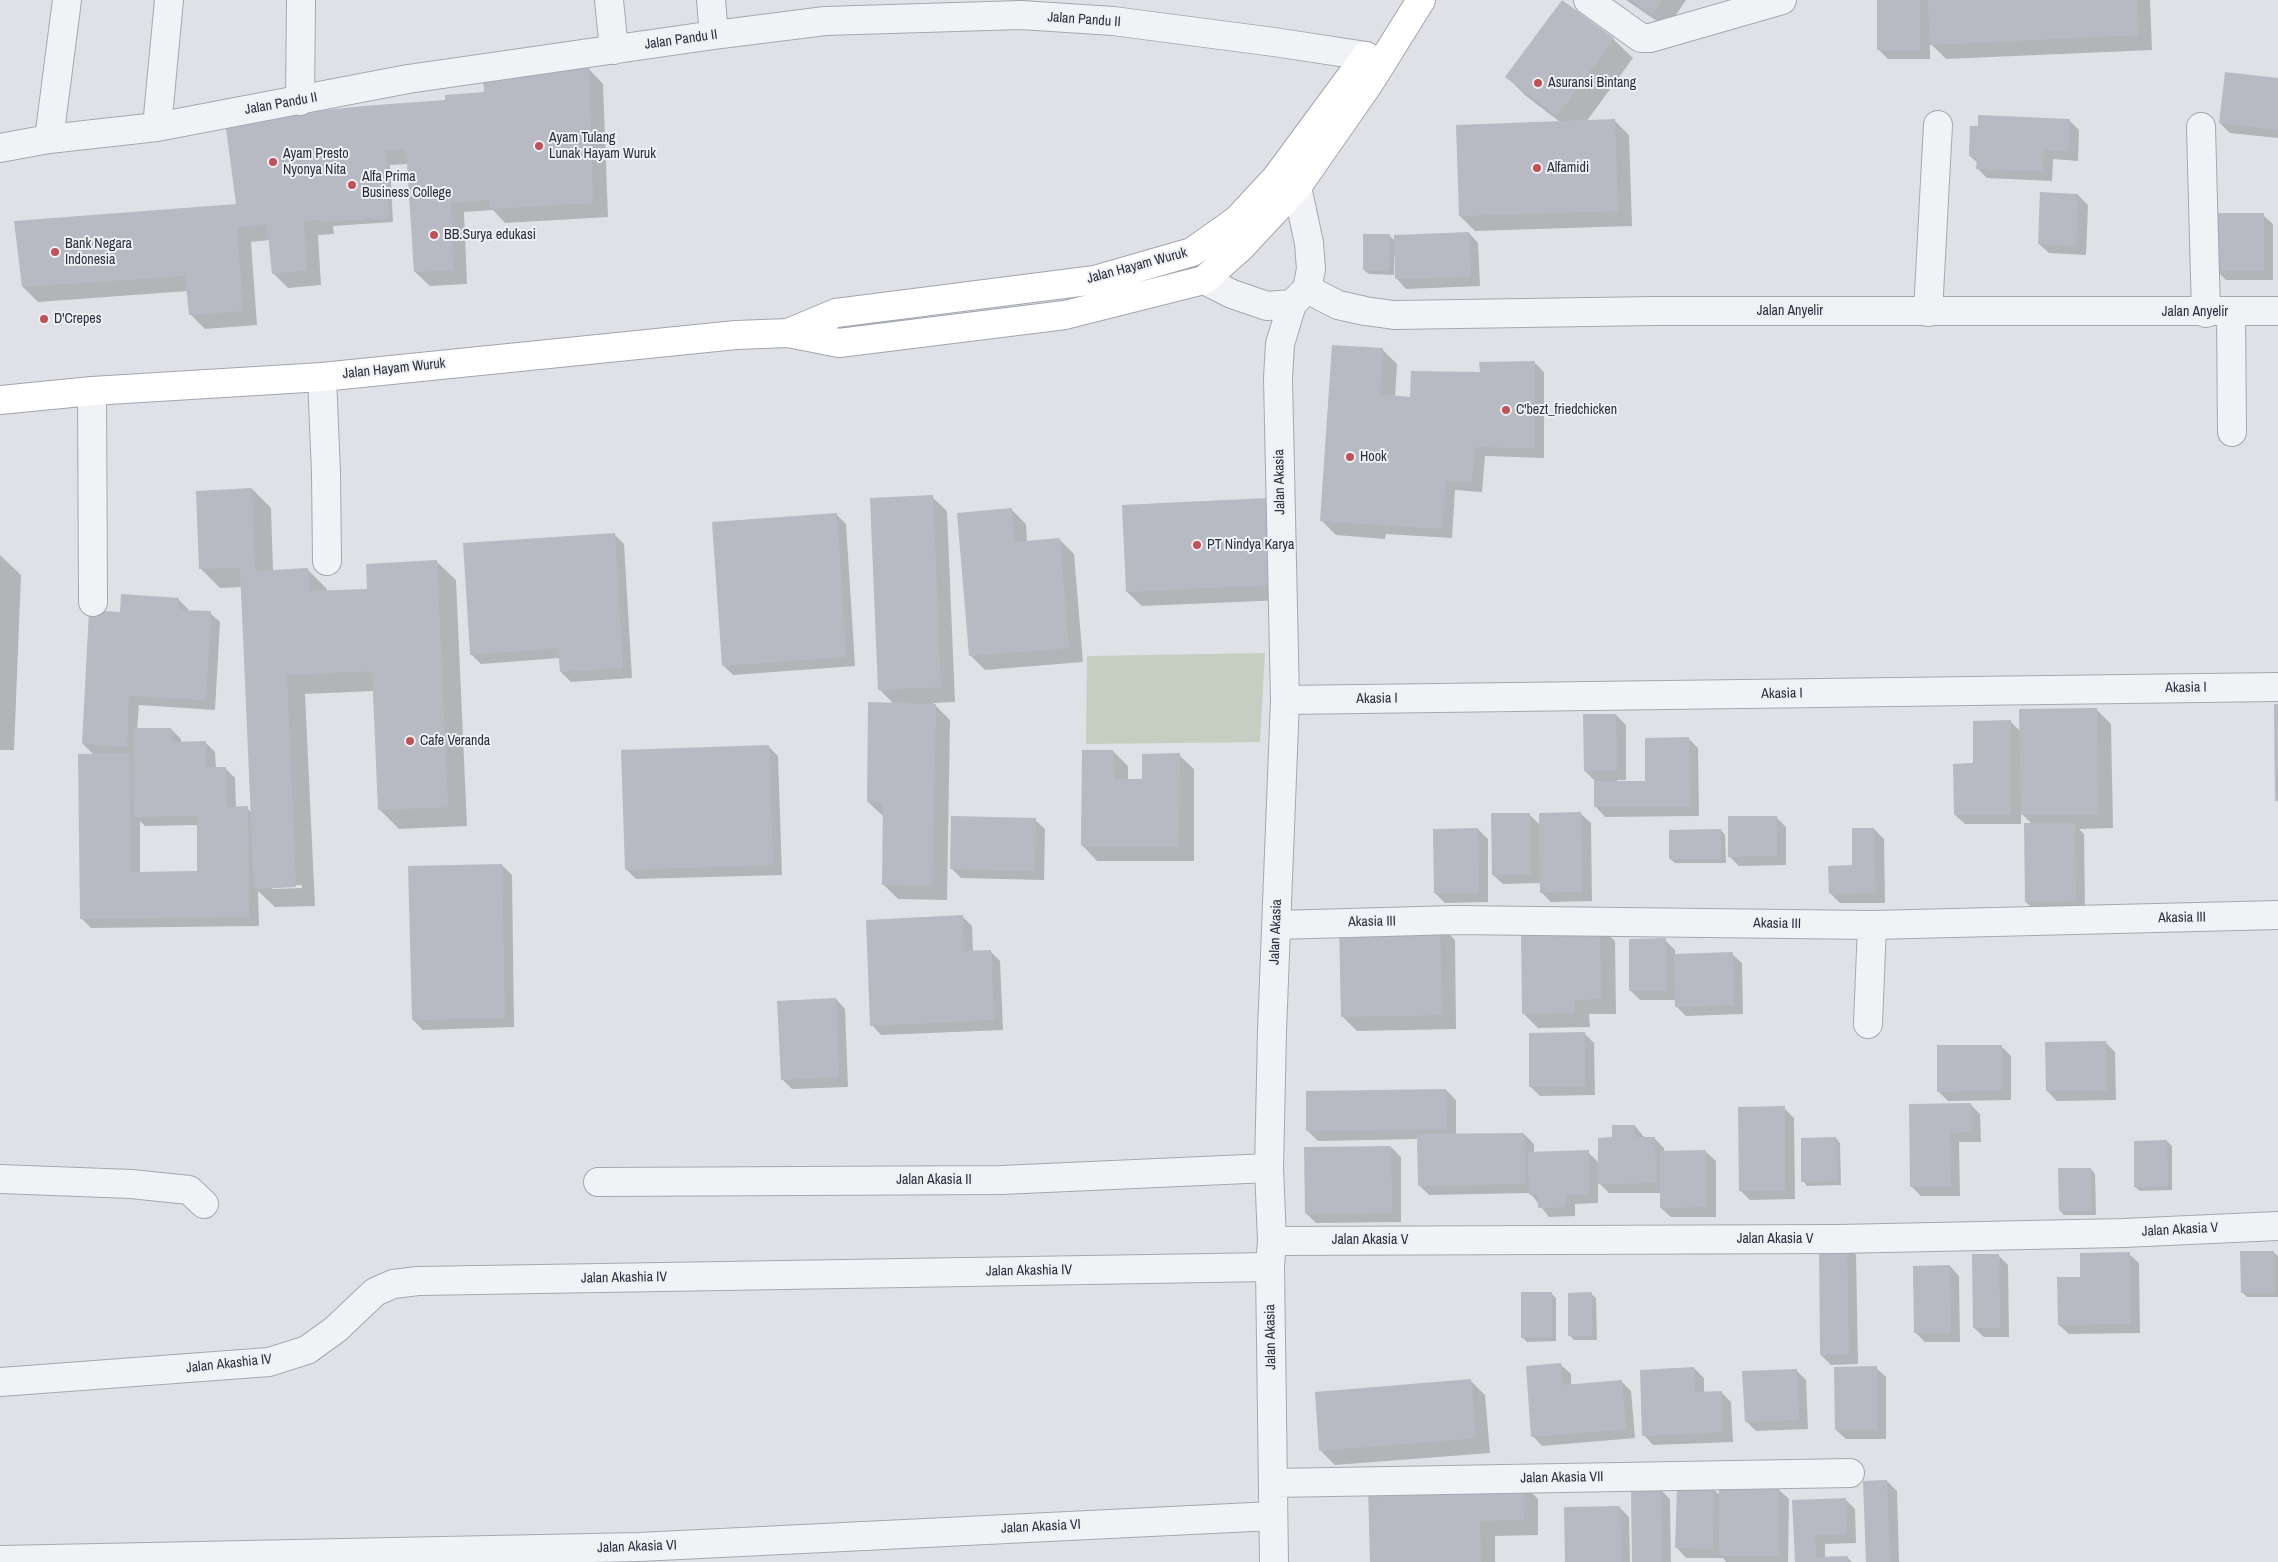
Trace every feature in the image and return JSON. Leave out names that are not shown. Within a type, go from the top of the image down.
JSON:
[{"type":"main road","name":"Jalan Hayam Wuruk","points":[[788,333],[836,313],[1096,280],[1192,252],[1237,220],[1276,178],[1366,56],[1401,0]]},
{"type":"main road","name":"Jalan Hayam Wuruk","points":[[0,400],[92,391],[322,377],[736,335],[788,333],[839,343],[1055,317],[1204,280],[1241,247],[1297,187],[1368,85],[1421,0]]},
{"type":"street","points":[[49,138],[67,0]]},
{"type":"street","points":[[156,127],[169,0]]},
{"type":"street","points":[[300,0],[300,101]]},
{"type":"street","points":[[609,0],[614,50]]},
{"type":"street","points":[[711,0],[714,35]]},
{"type":"street","points":[[1588,0],[1641,38],[1650,38],[1782,0]]},
{"type":"street","name":"Jalan Pandu II","points":[[0,148],[49,138],[156,127],[408,79],[825,21],[1021,15],[1113,21],[1366,56]]},
{"type":"street","points":[[1928,312],[1938,124]]},
{"type":"street","points":[[2202,126],[2232,432]]},
{"type":"street","points":[[1204,280],[1254,303],[1267,306],[1300,296],[1311,269],[1309,243],[1297,187]]},
{"type":"street","name":"Jalan Anyelir","points":[[1300,296],[1365,311],[1394,315],[1656,310],[1928,312],[2278,311]]},
{"type":"street","name":"Jalan Akasia","points":[[1274,1562],[1269,1168],[1285,700],[1278,378],[1280,344],[1300,296]]},
{"type":"street","points":[[322,377],[327,561]]},
{"type":"street","points":[[92,391],[93,602]]},
{"type":"street","name":"Akasia I","points":[[1285,700],[2278,687]]},
{"type":"street","name":"Akasia III","points":[[1277,924],[1455,920],[1872,925],[2278,915]]},
{"type":"street","points":[[1868,1024],[1872,925]]},
{"type":"street","name":"Jalan Akasia II","points":[[598,1182],[1001,1180],[1269,1168]]},
{"type":"street","points":[[0,1179],[131,1184],[189,1190],[204,1204]]},
{"type":"street","name":"Jalan Akasia V","points":[[1271,1254],[2123,1233],[2278,1226]]},
{"type":"street","name":"Jalan Akashia IV","points":[[2,1382],[269,1362],[307,1350],[336,1329],[375,1292],[393,1284],[418,1281],[1271,1254]]},
{"type":"street","name":"Jalan Akasia VII","points":[[1274,1484],[1850,1472]]},
{"type":"street","name":"Jalan Akasia VI","points":[[0,1560],[639,1547],[1273,1516]]},
{"type":"green space","points":[[1265,653],[1260,742],[1086,744],[1087,656]]},
{"type":"building","points":[[1562,0],[1614,38],[1557,116],[1505,77]]},
{"type":"building","points":[[1631,0],[1662,0],[1652,14]]},
{"type":"building","points":[[1877,0],[1920,0],[1920,50],[1877,50]]},
{"type":"building","points":[[1928,0],[2137,0],[2138,35],[1930,45]]},
{"type":"building","points":[[589,68],[593,203],[489,209],[489,200],[451,203],[453,270],[414,272],[406,149],[386,151],[389,218],[320,222],[319,220],[304,221],[307,270],[272,274],[267,224],[237,227],[243,311],[189,315],[185,276],[22,287],[14,221],[236,204],[225,121],[363,106],[445,100],[445,95],[484,92],[483,77]]},
{"type":"building","points":[[2225,72],[2278,78],[2278,130],[2219,123]]},
{"type":"building","points":[[1978,115],[2070,119],[2068,151],[2044,150],[2043,171],[1976,169],[1977,157],[1969,156],[1970,126],[1978,126]]},
{"type":"building","name":"Alfamidi","points":[[1615,119],[1618,211],[1459,216],[1456,125]]},
{"type":"building","points":[[2040,192],[2078,194],[2076,246],[2038,244]]},
{"type":"building","points":[[2214,213],[2264,213],[2264,271],[2215,271]]},
{"type":"building","points":[[1469,232],[1471,277],[1395,279],[1394,235]]},
{"type":"building","points":[[1363,234],[1390,234],[1389,271],[1363,270]]},
{"type":"building","points":[[1332,345],[1383,348],[1380,394],[1410,397],[1411,371],[1480,372],[1479,362],[1535,361],[1535,448],[1475,447],[1472,482],[1446,481],[1442,529],[1320,521]]},
{"type":"building","name":"Cafe Veranda","points":[[252,488],[255,571],[308,568],[309,591],[367,589],[366,564],[437,560],[448,807],[378,810],[372,671],[287,675],[296,887],[254,889],[240,568],[199,569],[196,491]]},
{"type":"building","points":[[933,495],[941,687],[878,690],[870,498]]},
{"type":"building","name":"PT Nindya Karya","points":[[1267,498],[1271,585],[1126,592],[1122,505]]},
{"type":"building","points":[[1012,508],[1014,542],[1060,538],[1069,648],[969,656],[957,513]]},
{"type":"building","points":[[837,513],[846,657],[722,666],[712,522]]},
{"type":"building","points":[[615,533],[623,668],[560,672],[558,648],[470,655],[463,543]]},
{"type":"building","points":[[121,594],[179,598],[178,610],[211,611],[206,700],[129,696],[127,747],[82,744],[89,610],[120,612]]},
{"type":"building","points":[[868,702],[936,704],[932,886],[882,885],[883,803],[867,802]]},
{"type":"building","points":[[2274,704],[2278,704],[2278,801],[2275,801]]},
{"type":"building","points":[[2097,708],[2098,814],[2021,815],[2019,709]]},
{"type":"building","points":[[1583,714],[1616,714],[1617,770],[1584,771]]},
{"type":"building","points":[[2011,720],[2011,814],[1954,815],[1953,764],[1973,763],[1973,721]]},
{"type":"building","points":[[133,728],[171,728],[172,742],[206,741],[206,767],[226,767],[227,807],[248,806],[249,917],[80,919],[78,754],[130,753],[131,872],[197,871],[197,816],[134,817]]},
{"type":"building","points":[[1689,737],[1690,806],[1594,807],[1594,781],[1645,781],[1645,738]]},
{"type":"building","points":[[769,745],[773,865],[625,870],[621,750]]},
{"type":"building","points":[[1082,750],[1113,750],[1114,779],[1142,779],[1142,754],[1180,753],[1179,847],[1081,846]]},
{"type":"building","points":[[1581,812],[1582,892],[1540,893],[1539,813]]},
{"type":"building","points":[[1491,813],[1530,813],[1531,874],[1492,875]]},
{"type":"building","points":[[951,816],[1036,818],[1035,871],[950,869]]},
{"type":"building","points":[[1728,816],[1777,816],[1777,856],[1728,857]]},
{"type":"building","points":[[2024,823],[2075,823],[2076,901],[2025,902]]},
{"type":"building","points":[[1478,828],[1479,893],[1434,893],[1433,829]]},
{"type":"building","points":[[1852,828],[1874,828],[1876,893],[1829,894],[1828,866],[1852,865]]},
{"type":"building","points":[[1721,829],[1722,859],[1669,859],[1669,830]]},
{"type":"building","points":[[502,864],[505,1018],[412,1020],[408,866]]},
{"type":"building","points":[[963,915],[964,951],[991,950],[994,1020],[870,1026],[866,920]]},
{"type":"building","points":[[1440,924],[1442,1015],[1341,1017],[1339,926]]},
{"type":"building","points":[[1600,925],[1601,999],[1575,1000],[1575,1013],[1522,1014],[1521,926]]},
{"type":"building","points":[[1666,938],[1667,991],[1629,991],[1629,939]]},
{"type":"building","points":[[1733,952],[1734,1005],[1675,1007],[1674,954]]},
{"type":"building","points":[[836,998],[839,1077],[781,1080],[777,1001]]},
{"type":"building","points":[[1585,1032],[1585,1086],[1529,1087],[1529,1033]]},
{"type":"building","points":[[2106,1041],[2107,1090],[2046,1091],[2045,1042]]},
{"type":"building","points":[[1937,1045],[2002,1045],[2002,1090],[1937,1092]]},
{"type":"building","points":[[1446,1089],[1447,1129],[1306,1131],[1306,1091]]},
{"type":"building","points":[[1971,1103],[1972,1132],[1950,1133],[1951,1187],[1910,1187],[1909,1104]]},
{"type":"building","points":[[1785,1106],[1785,1190],[1739,1191],[1738,1107]]},
{"type":"building","points":[[1612,1125],[1635,1125],[1635,1137],[1655,1137],[1656,1183],[1598,1184],[1598,1138],[1612,1137]]},
{"type":"building","points":[[1524,1133],[1525,1184],[1418,1186],[1417,1134]]},
{"type":"building","points":[[1836,1137],[1837,1181],[1801,1182],[1801,1138]]},
{"type":"building","points":[[2167,1140],[2168,1186],[2134,1187],[2134,1141]]},
{"type":"building","points":[[1391,1146],[1392,1213],[1305,1214],[1304,1147]]},
{"type":"building","points":[[1589,1150],[1589,1194],[1566,1194],[1566,1207],[1538,1208],[1538,1195],[1529,1195],[1528,1152]]},
{"type":"building","points":[[1706,1150],[1707,1207],[1660,1208],[1660,1151]]},
{"type":"building","points":[[2058,1168],[2091,1168],[2092,1211],[2059,1211]]},
{"type":"building","points":[[1819,1244],[1847,1244],[1849,1355],[1820,1355]]},
{"type":"building","points":[[2240,1251],[2274,1251],[2274,1293],[2241,1293]]},
{"type":"building","points":[[2130,1252],[2131,1324],[2058,1325],[2057,1277],[2080,1277],[2080,1253]]},
{"type":"building","points":[[1972,1254],[1999,1254],[2000,1328],[1973,1328]]},
{"type":"building","points":[[1950,1265],[1951,1333],[1914,1333],[1913,1266]]},
{"type":"building","points":[[1521,1292],[1552,1292],[1552,1337],[1521,1338]]},
{"type":"building","points":[[1592,1292],[1592,1336],[1568,1336],[1568,1293]]},
{"type":"building","points":[[1561,1363],[1563,1385],[1622,1380],[1626,1429],[1531,1437],[1526,1366]]},
{"type":"building","points":[[1877,1366],[1877,1430],[1835,1430],[1834,1367]]},
{"type":"building","points":[[1694,1367],[1695,1392],[1722,1391],[1723,1432],[1642,1436],[1640,1370]]},
{"type":"building","points":[[1797,1369],[1799,1420],[1745,1422],[1742,1371]]},
{"type":"building","points":[[1471,1379],[1476,1438],[1319,1451],[1315,1392]]},
{"type":"building","points":[[1887,1480],[1890,1562],[1866,1562],[1863,1481]]},
{"type":"building","points":[[1523,1483],[1524,1520],[1480,1521],[1481,1562],[1370,1562],[1368,1486]]},
{"type":"building","points":[[1631,1488],[1661,1488],[1662,1562],[1632,1562]]},
{"type":"building","points":[[1677,1488],[1714,1488],[1713,1549],[1675,1548]]},
{"type":"building","points":[[1719,1488],[1779,1488],[1779,1556],[1719,1556]]},
{"type":"building","points":[[1846,1498],[1847,1534],[1815,1535],[1816,1557],[1848,1556],[1848,1562],[1795,1562],[1792,1500]]},
{"type":"building","points":[[1620,1506],[1621,1562],[1565,1562],[1564,1507]]},
{"type":"place","name":"Asuransi Bintang","points":[[1538,83]]},
{"type":"place","name":"Ayam Tulang Lunak Hayam Wuruk","points":[[539,146]]},
{"type":"place","name":"Ayam Presto Nyonya Nita","points":[[273,162]]},
{"type":"place","name":"Alfamidi","points":[[1537,168]]},
{"type":"place","name":"Alfa Prima Business College","points":[[352,185]]},
{"type":"place","name":"BB.Surya edukasi","points":[[434,235]]},
{"type":"place","name":"Bank Negara Indonesia","points":[[55,252]]},
{"type":"place","name":"D'Crepes","points":[[44,319]]},
{"type":"place","name":"C'bezt_friedchicken","points":[[1506,410]]},
{"type":"place","name":"Hook","points":[[1350,457]]},
{"type":"place","name":"PT Nindya Karya","points":[[1197,545]]},
{"type":"place","name":"Cafe Veranda","points":[[410,741]]}]
